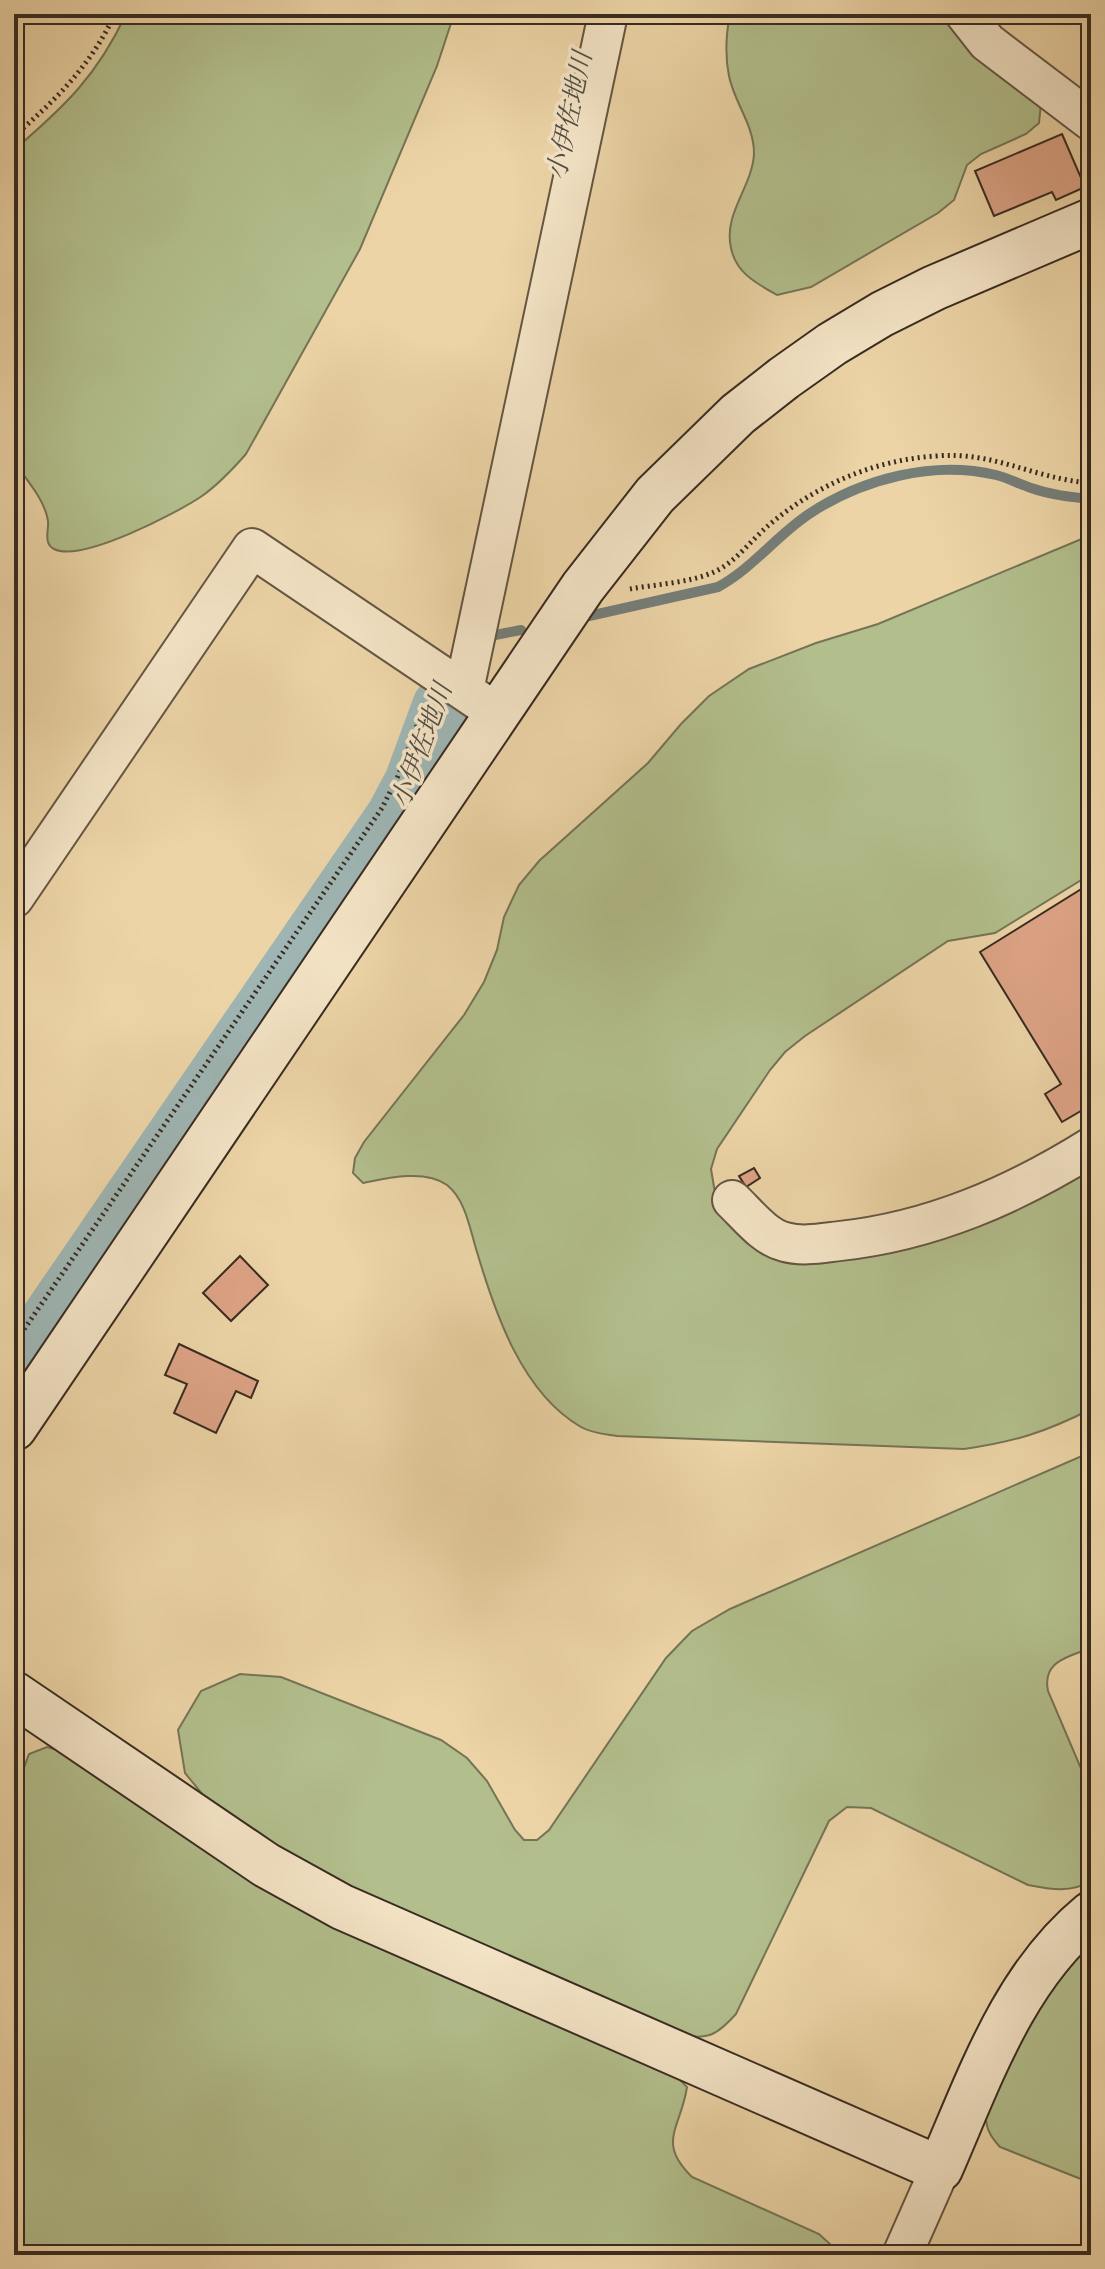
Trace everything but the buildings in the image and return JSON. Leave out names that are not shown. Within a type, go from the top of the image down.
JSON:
[{"type":"street","points":[[14,1428],[459,688],[608,14]]},
{"type":"street","points":[[965,14],[987,42],[1091,121]]},
{"type":"street","points":[[459,688],[589,578],[617,540],[685,464],[738,414],[784,378],[832,344],[934,288],[1091,221]]},
{"type":"street","points":[[14,898],[252,548],[459,688]]},
{"type":"street","points":[[732,1200],[763,1230],[782,1242],[804,1244],[856,1239],[957,1215],[1005,1196],[1052,1172],[1091,1147]]},
{"type":"street","points":[[14,1694],[266,1865],[316,1894],[940,2169]]},
{"type":"street","points":[[902,2255],[995,2045],[1019,2000],[1049,1957],[1091,1914]]},
{"type":"path","points":[[14,136],[71,84],[90,60],[115,14]]},
{"type":"path","points":[[589,578],[604,589],[616,591],[712,573],[727,565],[803,499],[853,474],[908,459],[970,455],[1003,461],[1063,481],[1091,483]]},
{"type":"path","points":[[14,1344],[382,808],[398,776],[459,688]]},
{"type":"green space","points":[[126,14],[454,14],[437,66],[360,249],[246,454],[225,476],[190,504],[106,543],[67,551],[54,549],[49,543],[48,521],[43,505],[14,462],[14,150],[78,89],[103,55]]},
{"type":"green space","points":[[730,14],[951,14],[1041,103],[1039,123],[1026,134],[981,154],[967,165],[954,200],[938,213],[811,287],[777,295],[742,271],[731,248],[731,223],[749,177],[754,153],[751,133],[729,76],[726,45]]},
{"type":"green space","points":[[1091,535],[1091,874],[995,933],[948,941],[805,1036],[785,1052],[770,1070],[717,1149],[711,1169],[715,1193],[778,1254],[1091,1162],[1091,1409],[1029,1435],[964,1449],[617,1436],[581,1427],[542,1394],[514,1350],[484,1276],[466,1216],[453,1191],[438,1180],[417,1176],[363,1183],[353,1173],[355,1158],[364,1142],[464,1015],[484,982],[497,950],[504,917],[519,885],[539,861],[648,763],[709,696],[749,669],[816,643],[878,624]]},
{"type":"green space","points":[[1091,1452],[1091,1648],[1059,1662],[1049,1673],[1047,1681],[1048,1691],[1091,1792],[1091,1880],[1068,1889],[1028,1885],[871,1808],[847,1807],[829,1821],[736,2014],[712,2034],[698,2037],[680,2035],[312,1871],[212,1806],[185,1773],[178,1730],[201,1691],[240,1674],[281,1677],[441,1740],[467,1758],[487,1781],[524,1840],[537,1840],[549,1830],[666,1658],[692,1631],[730,1609]]},
{"type":"green space","points":[[47,1747],[69,1753],[671,2071],[687,2087],[673,2144],[681,2165],[692,2177],[819,2234],[842,2255],[14,2255],[14,1967],[18,1935],[21,1776],[29,1754]]},
{"type":"green space","points":[[1091,1939],[1091,2183],[1000,2147],[988,2130],[986,2110],[1034,2009]]},
{"type":"waterway","points":[[589,616],[718,587],[742,571],[809,514],[852,491],[899,476],[948,470],[972,471],[1000,476],[1046,492],[1091,499]]},
{"type":"waterway","points":[[490,636],[521,630]]},
{"type":"waterway","name":"小伊佐地川","points":[[443,707],[448,689]]},
{"type":"waterway","name":"小伊佐地川","points":[[14,1375],[397,817],[415,783],[443,707]]}]
